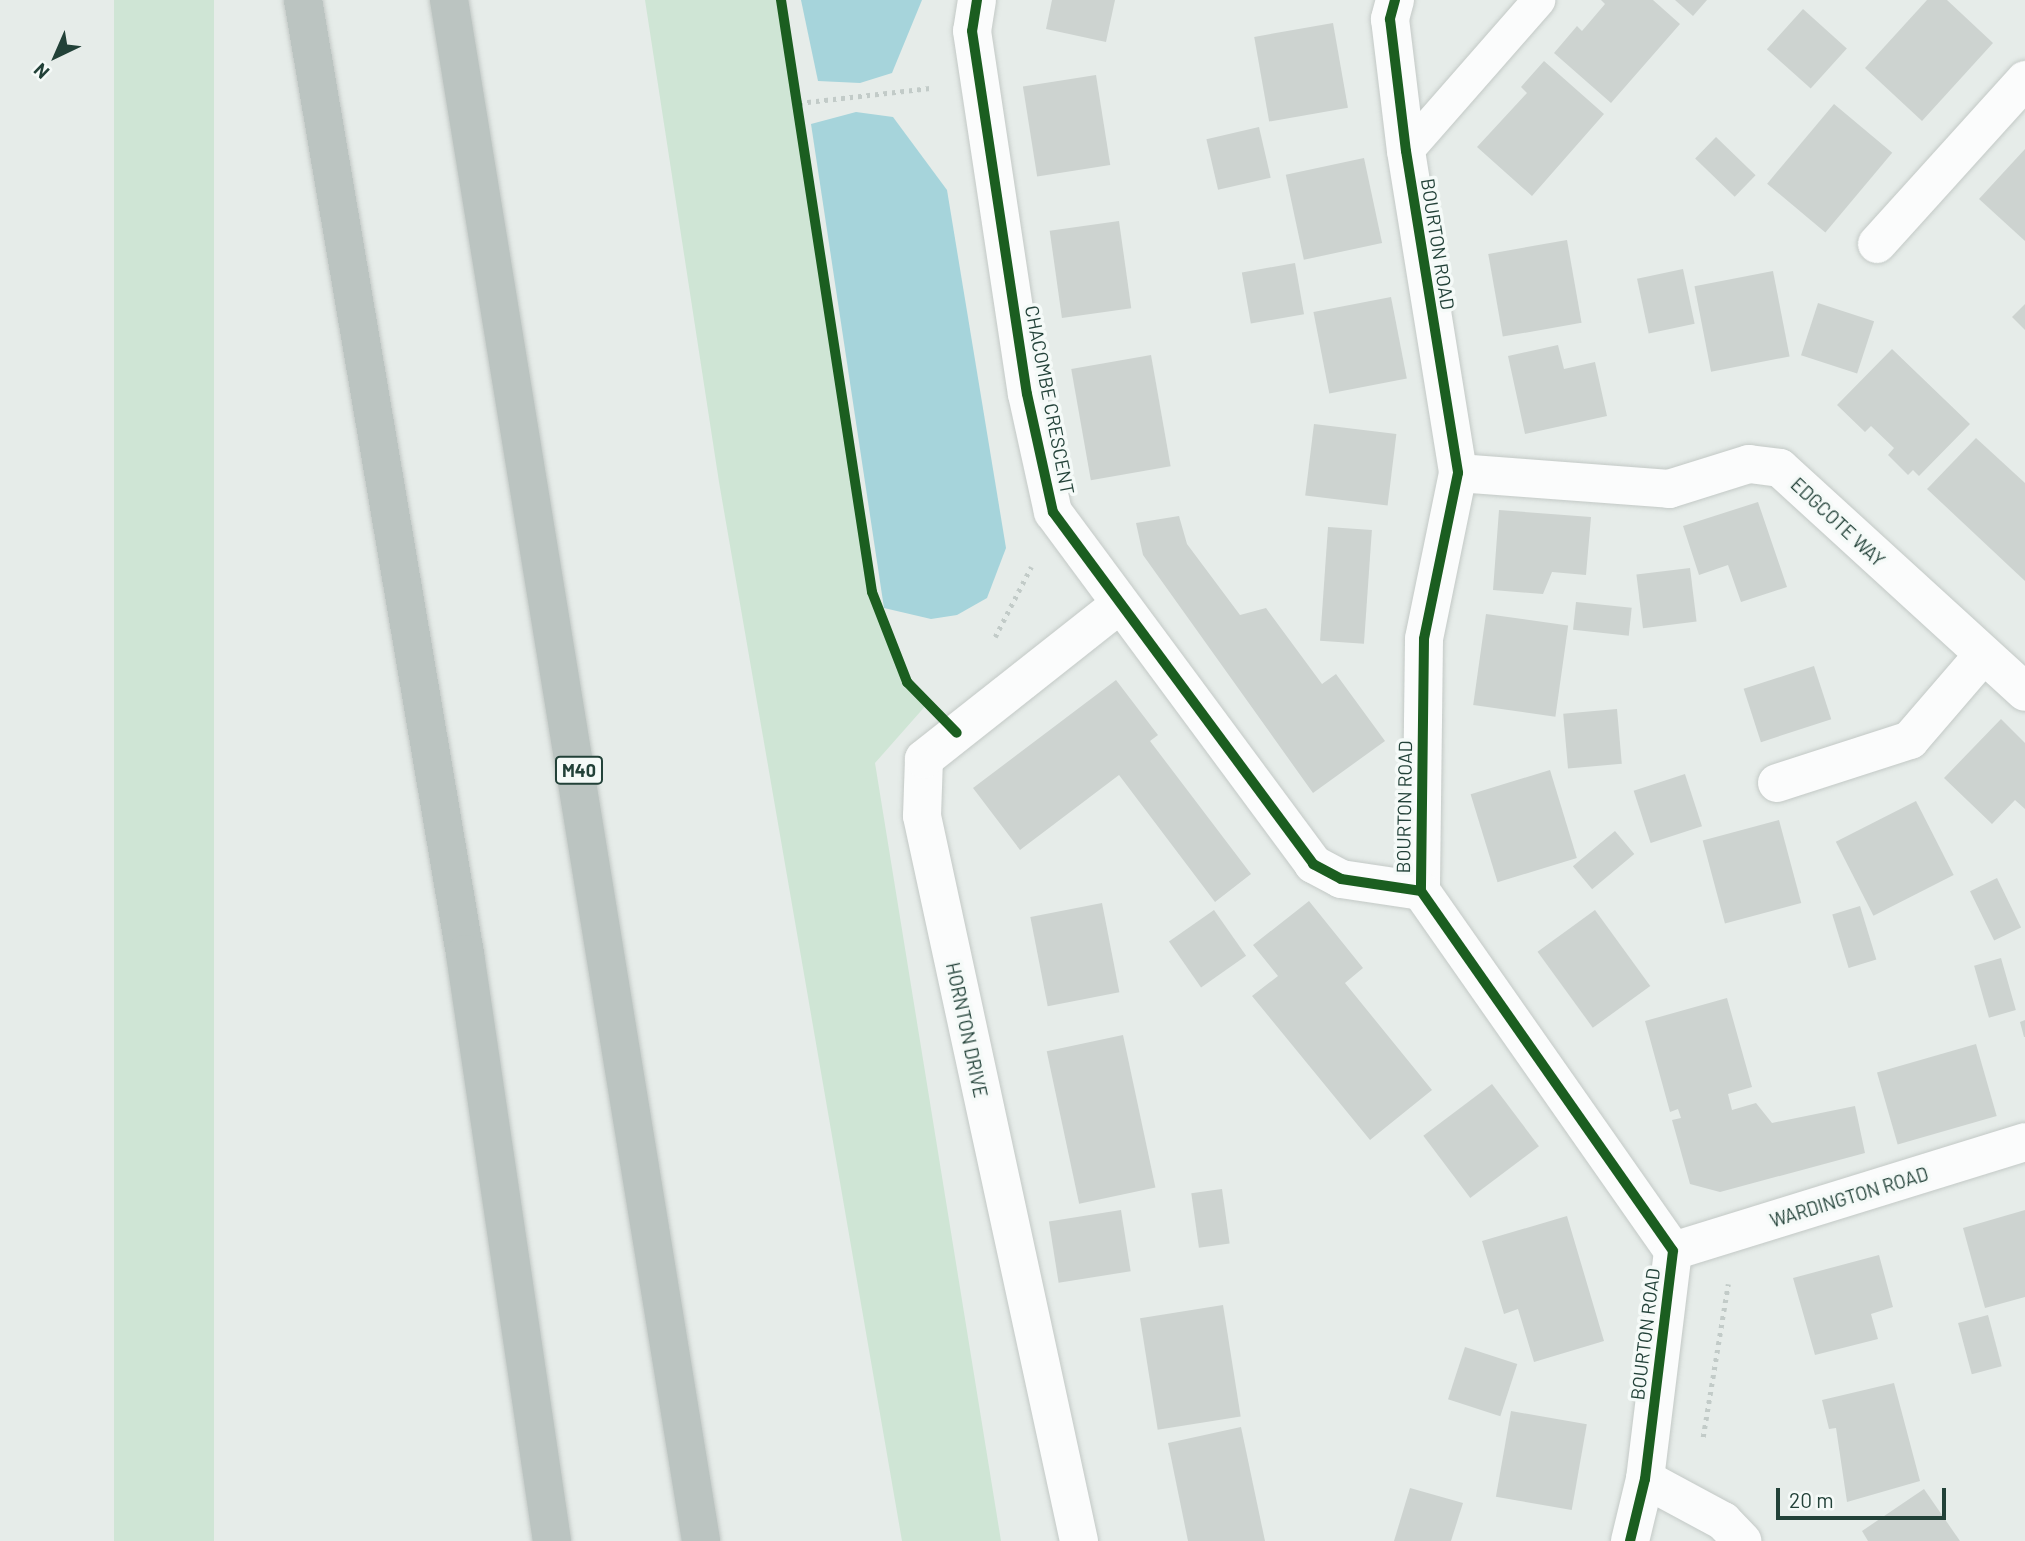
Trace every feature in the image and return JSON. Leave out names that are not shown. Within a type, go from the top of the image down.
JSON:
[{"type":"highway","points":[[303,0],[465,954],[552,1541]]},
{"type":"highway","name":"M40","points":[[449,0],[701,1541]]},
{"type":"street","name":"CHACOMBE CRESCENT","points":[[977,0],[972,32],[1027,394],[1053,512],[1118,606],[1313,864],[1341,879],[1421,891]]},
{"type":"street","name":"BOURTON ROAD","points":[[1395,0],[1390,19],[1406,151],[1458,473],[1424,639],[1421,891],[1673,1251],[1644,1479],[1630,1541]]},
{"type":"street","points":[[1877,244],[2025,80]]},
{"type":"street","name":"EDGCOTE WAY","points":[[1458,473],[1669,489],[1749,464],[1780,468],[2025,692]]},
{"type":"street","name":"HORNTON DRIVE","points":[[1079,1541],[922,816],[924,759],[1118,606]]},
{"type":"street","points":[[1777,783],[1910,740],[1983,655]]},
{"type":"street","name":"WARDINGTON ROAD","points":[[1673,1251],[2025,1142]]},
{"type":"street","points":[[1644,1479],[1690,1501],[1742,1541]]},
{"type":"lane","points":[[1406,151],[1538,0]]},
{"type":"path","points":[[797,90],[801,116]]},
{"type":"path","points":[[799,103],[892,94]]},
{"type":"path","points":[[1690,1501],[1730,1294],[1718,1238]]},
{"type":"green space","points":[[114,0],[214,0],[214,1541],[114,1541]]},
{"type":"green space","points":[[645,0],[781,0],[872,592],[907,682],[928,703],[875,763],[1001,1541],[902,1541],[719,482]]},
{"type":"water","points":[[801,0],[922,0],[892,73],[860,83],[818,81]]},
{"type":"water","points":[[856,112],[893,117],[947,190],[1006,548],[987,598],[957,615],[931,619],[884,608],[811,124]]},
{"type":"building","points":[[1052,0],[1115,0],[1106,42],[1046,29]]},
{"type":"building","points":[[1601,0],[1653,0],[1680,24],[1611,103],[1554,53],[1577,26],[1582,31],[1605,4]]},
{"type":"building","points":[[1675,0],[1707,0],[1693,16]]},
{"type":"building","points":[[1927,0],[1947,0],[1993,43],[1922,121],[1865,68]]},
{"type":"building","points":[[1803,9],[1847,48],[1811,89],[1767,49]]},
{"type":"building","points":[[1333,23],[1348,108],[1269,122],[1254,37]]},
{"type":"building","points":[[1544,61],[1604,114],[1532,196],[1477,147],[1527,93],[1521,87]]},
{"type":"building","points":[[1096,75],[1110,165],[1037,176],[1023,87]]},
{"type":"building","points":[[1834,104],[1892,153],[1825,233],[1767,184]]},
{"type":"building","points":[[1259,127],[1271,178],[1218,190],[1206,139]]},
{"type":"building","points":[[1716,137],[1756,175],[1735,197],[1695,159]]},
{"type":"building","points":[[2025,149],[2025,241],[1979,199]]},
{"type":"building","points":[[1364,158],[1382,243],[1304,260],[1286,175]]},
{"type":"building","points":[[1119,221],[1131,308],[1062,318],[1050,231]]},
{"type":"building","points":[[1567,240],[1582,323],[1503,337],[1488,254]]},
{"type":"building","points":[[1295,263],[1304,314],[1251,324],[1242,272]]},
{"type":"building","points":[[1683,269],[1695,324],[1649,334],[1637,279]]},
{"type":"building","points":[[1773,271],[1790,356],[1711,372],[1694,286]]},
{"type":"building","points":[[1391,297],[1407,378],[1329,394],[1313,312]]},
{"type":"building","points":[[1818,303],[1874,321],[1857,374],[1801,355]]},
{"type":"building","points":[[2025,304],[2025,330],[2012,317]]},
{"type":"building","points":[[1558,345],[1564,369],[1595,362],[1607,416],[1525,434],[1508,356]]},
{"type":"building","points":[[1892,349],[1970,424],[1919,476],[1913,470],[1908,475],[1888,455],[1894,448],[1871,426],[1865,432],[1837,405]]},
{"type":"building","points":[[1151,355],[1171,466],[1091,480],[1071,369]]},
{"type":"building","points":[[1314,424],[1396,434],[1388,506],[1305,495]]},
{"type":"building","points":[[1976,438],[2025,483],[2025,581],[1927,489]]},
{"type":"building","points":[[1758,502],[1787,587],[1741,602],[1728,565],[1699,575],[1683,526]]},
{"type":"building","points":[[1499,510],[1591,517],[1586,575],[1552,572],[1543,594],[1493,590]]},
{"type":"building","points":[[1179,516],[1187,544],[1240,615],[1266,608],[1322,684],[1336,674],[1385,741],[1313,793],[1143,555],[1136,523]]},
{"type":"building","points":[[1328,527],[1372,530],[1364,644],[1320,641]]},
{"type":"building","points":[[1690,568],[1697,622],[1643,628],[1636,575]]},
{"type":"building","points":[[1576,602],[1632,608],[1629,636],[1573,630]]},
{"type":"building","points":[[1486,614],[1568,626],[1555,717],[1473,705]]},
{"type":"building","points":[[1814,666],[1831,719],[1761,742],[1744,689]]},
{"type":"building","points":[[1116,680],[1158,735],[1150,741],[1251,874],[1215,902],[1119,775],[1020,850],[973,788]]},
{"type":"building","points":[[1617,709],[1622,764],[1568,768],[1563,714]]},
{"type":"building","points":[[2001,719],[2025,743],[2025,809],[2015,800],[1992,824],[1944,778]]},
{"type":"building","points":[[1550,770],[1577,858],[1498,882],[1471,794]]},
{"type":"building","points":[[1685,774],[1702,826],[1651,843],[1634,791]]},
{"type":"building","points":[[1916,801],[1954,875],[1873,916],[1836,842]]},
{"type":"building","points":[[1779,820],[1801,903],[1725,924],[1703,840]]},
{"type":"building","points":[[1615,831],[1634,854],[1592,889],[1573,866]]},
{"type":"building","points":[[1997,878],[2021,927],[1994,941],[1970,891]]},
{"type":"building","points":[[1309,901],[1363,968],[1345,983],[1432,1090],[1370,1140],[1252,996],[1278,976],[1253,945]]},
{"type":"building","points":[[1102,903],[1119,992],[1048,1006],[1030,917]]},
{"type":"building","points":[[1860,906],[1876,960],[1849,968],[1832,914]]},
{"type":"building","points":[[1214,910],[1246,956],[1201,987],[1169,942]]},
{"type":"building","points":[[1595,910],[1650,986],[1593,1028],[1538,952]]},
{"type":"building","points":[[2001,958],[2016,1010],[1989,1018],[1974,966]]},
{"type":"building","points":[[1727,998],[1752,1087],[1728,1094],[1732,1110],[1756,1103],[1772,1123],[1855,1106],[1865,1153],[1720,1192],[1690,1184],[1672,1120],[1681,1118],[1678,1109],[1670,1112],[1645,1021]]},
{"type":"building","points":[[2025,1020],[2025,1037],[2024,1037],[2020,1022]]},
{"type":"building","points":[[1123,1035],[1155,1188],[1079,1204],[1047,1051]]},
{"type":"building","points":[[1976,1044],[1997,1116],[1898,1144],[1877,1072]]},
{"type":"building","points":[[1492,1084],[1539,1146],[1470,1198],[1423,1136]]},
{"type":"building","points":[[1222,1189],[1230,1243],[1199,1248],[1191,1193]]},
{"type":"building","points":[[1121,1210],[1131,1271],[1059,1283],[1049,1221]]},
{"type":"building","points":[[2025,1210],[2025,1297],[1985,1308],[1963,1228]]},
{"type":"building","points":[[1567,1216],[1604,1341],[1534,1362],[1518,1309],[1504,1314],[1482,1241]]},
{"type":"building","points":[[1879,1255],[1893,1307],[1871,1314],[1878,1339],[1815,1355],[1793,1278]]},
{"type":"building","points":[[1223,1305],[1241,1417],[1158,1430],[1140,1318]]},
{"type":"building","points":[[1988,1315],[2002,1366],[1972,1374],[1958,1323]]},
{"type":"building","points":[[1465,1347],[1517,1364],[1500,1416],[1448,1399]]},
{"type":"building","points":[[1894,1383],[1920,1481],[1847,1502],[1836,1428],[1829,1429],[1822,1400]]},
{"type":"building","points":[[1511,1411],[1587,1424],[1572,1510],[1496,1497]]},
{"type":"building","points":[[1241,1427],[1265,1541],[1188,1541],[1168,1443]]},
{"type":"building","points":[[1410,1488],[1463,1503],[1451,1541],[1394,1541]]},
{"type":"building","points":[[1924,1489],[1960,1541],[1868,1541],[1862,1531]]},
{"type":"cycle path","points":[[781,0],[872,592],[907,682],[957,733]]},
{"type":"cycle path","points":[[977,0],[972,31],[1027,394],[1053,512],[1313,864],[1341,879],[1421,891]]},
{"type":"cycle path","points":[[1395,0],[1390,19],[1406,151],[1458,473],[1424,639],[1421,891],[1673,1251],[1645,1479],[1630,1541]]}]
